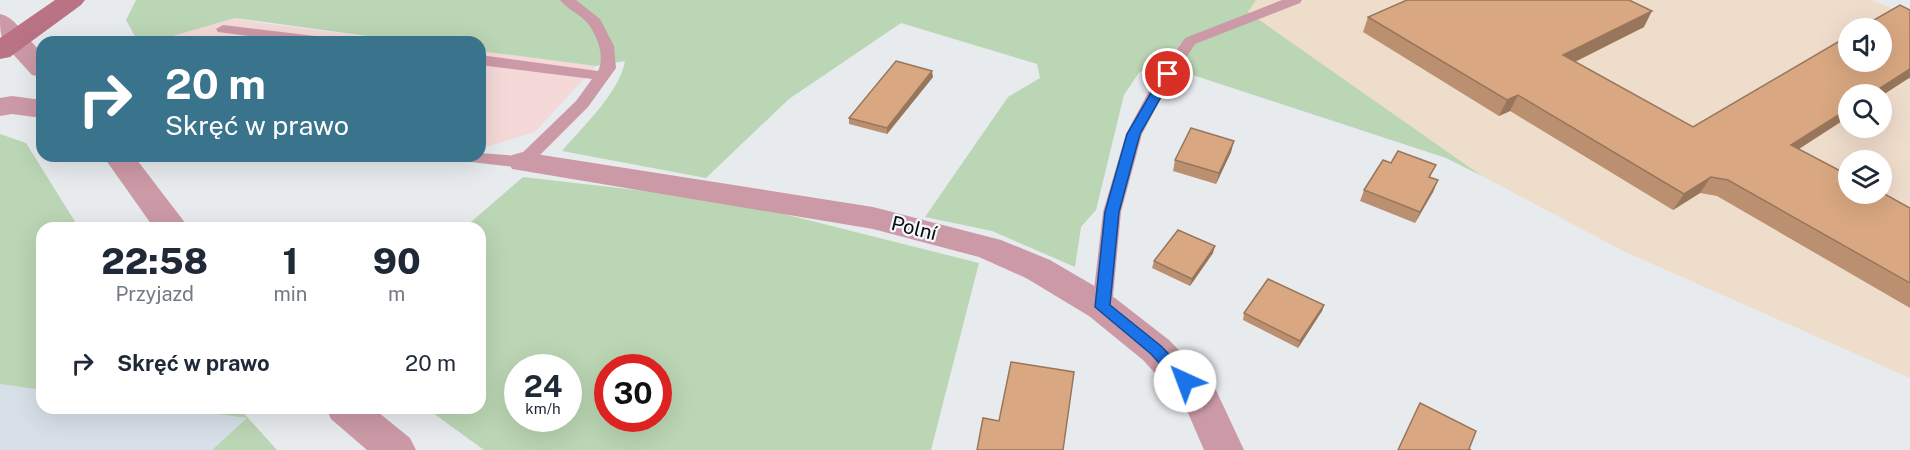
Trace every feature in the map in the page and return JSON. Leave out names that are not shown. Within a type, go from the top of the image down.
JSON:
[{"type":"main road","points":[[5,38],[72,0]]},
{"type":"street","points":[[5,38],[36,64]]},
{"type":"street","points":[[0,107],[12,105],[36,108]]},
{"type":"street","points":[[122,162],[168,222]]},
{"type":"street","name":"Polní","points":[[523,162],[873,218],[989,248],[1038,269],[1102,307],[1156,350],[1200,397],[1224,450]]},
{"type":"street","points":[[352,414],[396,450]]},
{"type":"lane","points":[[486,159],[523,162],[582,104],[608,68],[607,46],[595,22],[567,0]]},
{"type":"lane","points":[[1102,307],[1112,212],[1134,134],[1157,91],[1190,41],[1295,0]]},
{"type":"lane","points":[[223,28],[285,36]]},
{"type":"lane","points":[[486,61],[602,76]]},
{"type":"shaded area","points":[[1256,0],[1872,0],[1910,16],[1910,378],[1623,251],[1482,176],[1248,12]]},
{"type":"shaded area","points":[[235,18],[364,36],[173,36]]},
{"type":"shaded area","points":[[486,52],[596,66],[535,132],[490,146],[486,145]]},
{"type":"shaded area","points":[[0,384],[36,389],[36,414],[218,414],[248,418],[212,450],[0,450]]},
{"type":"green space","points":[[136,0],[1256,0],[1248,12],[1482,176],[1446,158],[1153,62],[1138,74],[1124,95],[1096,210],[1081,227],[1075,267],[992,231],[925,217],[1008,97],[1040,78],[1037,64],[901,23],[789,99],[706,178],[562,151],[608,97],[622,73],[625,61],[596,66],[486,52],[486,36],[367,36],[235,18],[173,36],[135,36],[126,20]]},
{"type":"green space","points":[[0,134],[26,143],[75,222],[36,222],[36,389],[0,384]]},
{"type":"green space","points":[[523,177],[732,201],[979,263],[931,450],[484,450],[434,414],[486,414],[486,222],[471,222]]},
{"type":"green space","points":[[217,414],[244,414],[277,450],[212,450],[247,418]]},
{"type":"building","points":[[1407,0],[1629,0],[1652,11],[1563,55],[1693,127],[1838,42],[1838,72],[1892,72],[1892,18],[1877,18],[1900,5],[1910,10],[1910,69],[1887,84],[1838,84],[1838,115],[1791,145],[1838,170],[1838,204],[1892,204],[1892,198],[1910,208],[1910,283],[1728,180],[1711,177],[1684,194],[1518,95],[1507,100],[1368,17]]},
{"type":"building","points":[[896,61],[932,71],[887,128],[849,118]]},
{"type":"building","points":[[1191,128],[1234,141],[1219,173],[1175,160]]},
{"type":"building","points":[[1398,151],[1436,165],[1429,177],[1438,180],[1420,212],[1364,190],[1383,160],[1391,163]]},
{"type":"building","points":[[1178,230],[1215,246],[1192,279],[1154,261]]},
{"type":"building","points":[[1268,279],[1324,305],[1300,341],[1244,313]]},
{"type":"building","points":[[1011,362],[1074,372],[1063,450],[977,450],[983,418],[999,421]]},
{"type":"building","points":[[1420,403],[1476,431],[1469,449],[1471,450],[1398,450]]},
{"type":"route","points":[[1168,74],[1134,134],[1112,212],[1102,307],[1156,350],[1185,381]]}]
